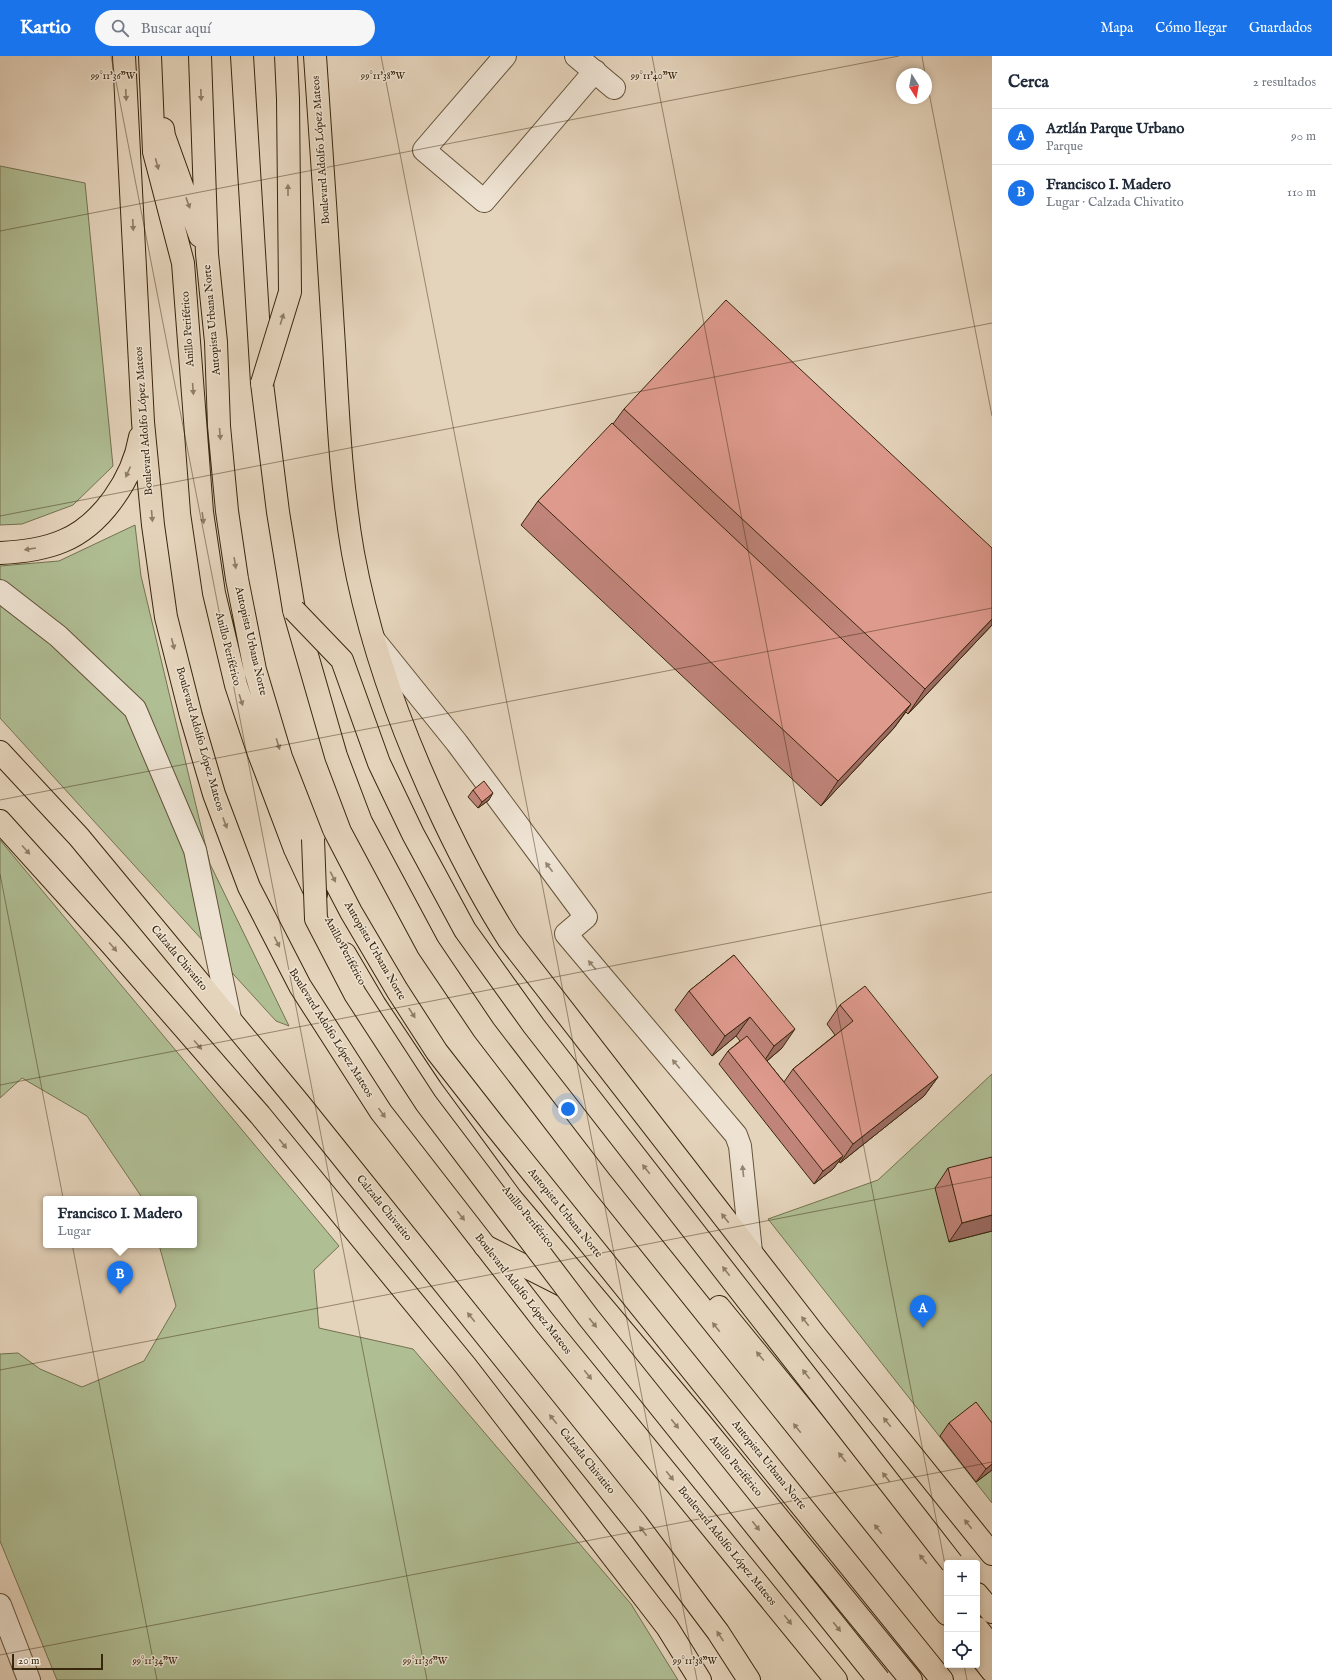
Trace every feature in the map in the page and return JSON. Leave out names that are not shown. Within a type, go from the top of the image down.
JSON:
[{"type":"main road","name":"Boulevard Adolfo López Mateos","points":[[124,56],[143,422],[153,525],[166,617],[191,716],[214,794],[249,887],[300,986],[381,1112],[545,1323],[836,1680]]},
{"type":"main road","name":"Anillo Periférico","points":[[150,56],[154,152],[183,263],[202,512],[214,593],[236,684],[258,751],[295,850],[339,944],[375,1005],[431,1089],[511,1198],[602,1305],[911,1680]]},
{"type":"main road","points":[[159,56],[164,136],[207,254]]},
{"type":"main road","name":"Autopista Urbana Norte","points":[[200,56],[207,254],[216,342],[219,426],[227,511],[237,579],[255,670],[281,757],[313,839],[351,912],[397,990],[437,1052],[503,1137],[942,1680]]},
{"type":"main road","points":[[242,56],[262,383],[278,512],[294,610],[336,756],[361,822],[428,947],[484,1030],[600,1181],[944,1610]]},
{"type":"main road","points":[[250,56],[264,331],[297,562],[316,663],[343,749],[376,832],[418,912],[493,1023],[611,1176],[837,1450],[944,1586]]},
{"type":"main road","points":[[262,383],[290,292],[288,99],[286,56]]},
{"type":"main road","name":"Boulevard Adolfo López Mateos","points":[[315,56],[342,470],[353,551],[374,640],[395,710],[416,762],[487,906],[537,978],[595,1050],[816,1336],[992,1554]]},
{"type":"main road","points":[[0,553],[36,548],[63,541],[84,528],[102,513],[127,476],[140,440],[143,422]]},
{"type":"main road","points":[[294,610],[342,660],[379,763],[420,846],[465,930],[534,1026],[950,1560]]},
{"type":"main road","name":"Calzada Chivatito","points":[[0,752],[80,837],[230,1019],[637,1524],[718,1632],[749,1680]]},
{"type":"main road","points":[[0,821],[110,943],[254,1109],[465,1364],[667,1627],[700,1680]]},
{"type":"main road","points":[[313,839],[316,919],[355,994],[426,1103],[589,1318],[879,1680]]},
{"type":"main road","points":[[485,1246],[602,1305]]},
{"type":"main road","points":[[979,1596],[992,1612]]},
{"type":"main road","points":[[980,1632],[992,1647]]},
{"type":"main road","points":[[980,1656],[992,1671]]},
{"type":"street","points":[[505,56],[424,150],[484,201],[595,71]]},
{"type":"street","points":[[576,56],[614,88]]},
{"type":"street","points":[[0,590],[58,636],[135,709],[195,850],[230,1019]]},
{"type":"street","points":[[374,640],[457,743],[586,917],[566,934],[736,1136],[740,1146],[751,1252]]},
{"type":"street","points":[[0,1605],[29,1680]]},
{"type":"green space","points":[[0,166],[85,183],[113,466],[73,505],[22,524],[0,525]]},
{"type":"green space","points":[[135,525],[141,576],[210,864],[289,1026],[276,1021],[0,718],[0,566],[59,561]]},
{"type":"green space","points":[[0,840],[339,1246],[314,1270],[319,1328],[413,1349],[631,1604],[678,1680],[57,1680],[0,1541],[0,1354],[18,1353],[40,1369],[82,1387],[144,1361],[176,1306],[160,1248],[197,1248],[197,1196],[141,1196],[87,1116],[22,1078],[0,1098]]},
{"type":"green space","points":[[992,1074],[992,1503],[768,1219],[878,1180]]},
{"type":"building","points":[[726,300],[992,548],[992,619],[925,689],[624,409]]},
{"type":"building","points":[[612,423],[911,704],[838,781],[538,501]]},
{"type":"building","points":[[484,781],[493,793],[482,802],[473,790]]},
{"type":"building","points":[[734,955],[795,1029],[774,1046],[750,1017],[725,1036],[689,991]]},
{"type":"building","points":[[865,986],[938,1077],[853,1144],[793,1069],[853,1021],[840,1005]]},
{"type":"building","points":[[747,1036],[843,1156],[823,1171],[728,1051]]},
{"type":"building","points":[[992,1157],[992,1215],[962,1223],[948,1168]]},
{"type":"building","points":[[976,1402],[992,1423],[992,1464],[986,1469],[949,1423]]},
{"type":"place","name":"Francisco I. Madero","points":[[120,1294]]},
{"type":"place","name":"Aztlán Parque Urbano","points":[[923,1328]]}]
